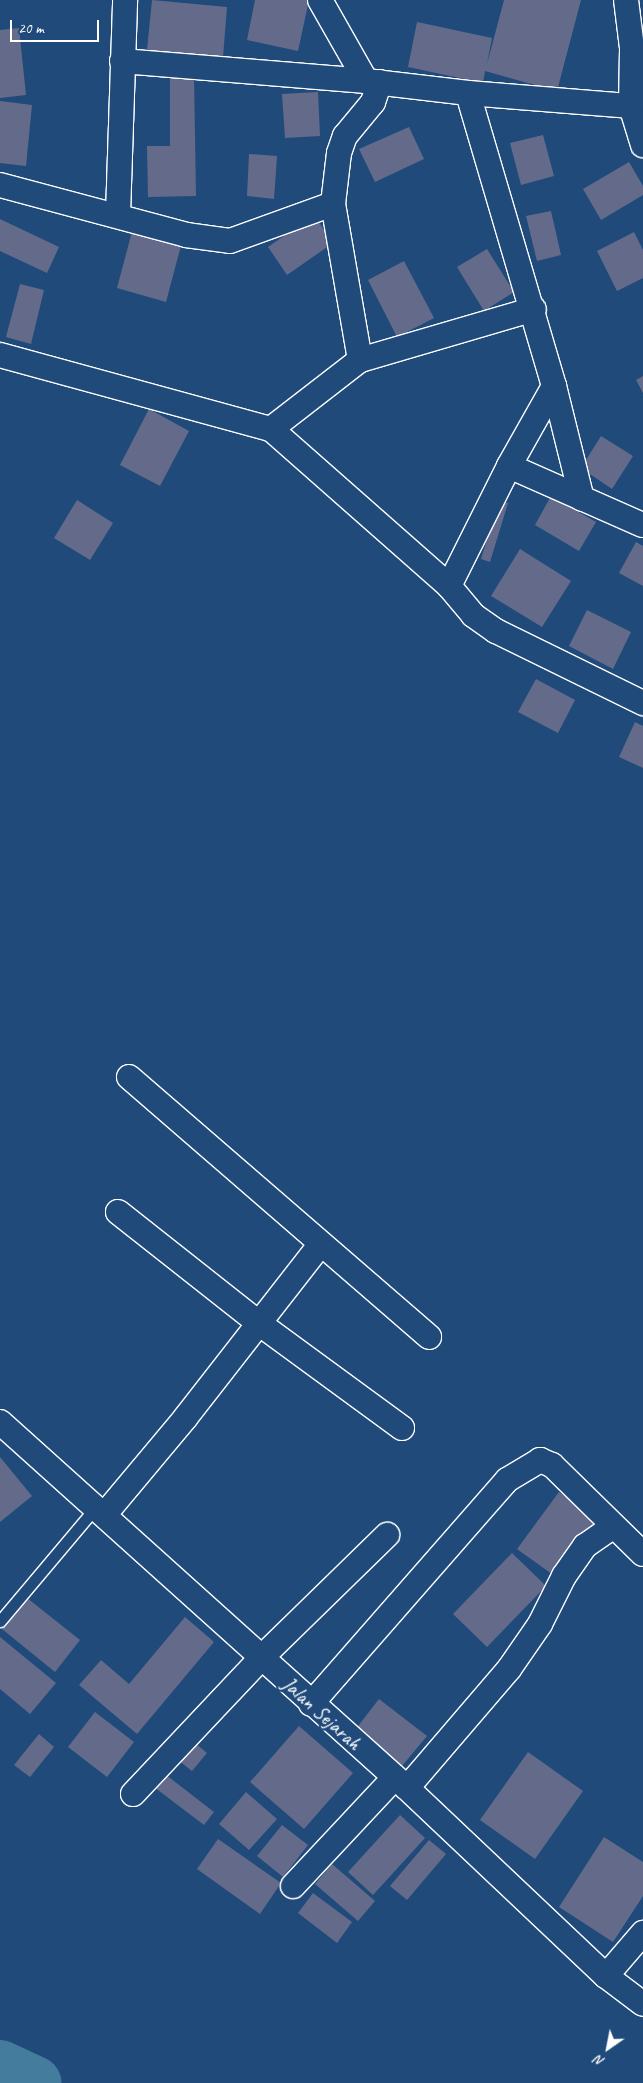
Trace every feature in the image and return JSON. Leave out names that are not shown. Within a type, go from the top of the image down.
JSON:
[{"type":"street","points":[[118,215],[125,0]]},
{"type":"street","points":[[320,0],[373,82],[373,102],[345,136],[339,153],[333,204],[360,360]]},
{"type":"street","points":[[626,0],[632,48],[631,106],[643,145]]},
{"type":"street","points":[[122,61],[631,106]]},
{"type":"street","points":[[468,93],[534,309],[582,499]]},
{"type":"street","points":[[0,185],[118,215],[186,235],[230,241],[333,204]]},
{"type":"street","points":[[271,429],[360,360],[534,309]]},
{"type":"street","points":[[0,355],[271,429],[449,586],[472,615],[496,631],[643,702]]},
{"type":"street","points":[[449,586],[509,466],[554,386]]},
{"type":"street","points":[[509,466],[643,525]]},
{"type":"street","points":[[129,1077],[429,1338]]},
{"type":"street","points":[[118,1212],[260,1324],[402,1428]]},
{"type":"street","points":[[100,1511],[260,1324],[320,1245]]},
{"type":"street","name":"Jalan Sejarah","points":[[0,1422],[262,1657],[311,1704],[401,1783],[606,1976],[643,2004]]},
{"type":"street","points":[[311,1704],[507,1480],[532,1463],[540,1460],[552,1465],[612,1527],[643,1554]]},
{"type":"street","points":[[293,1886],[401,1783],[509,1669],[540,1624],[564,1576],[585,1546],[612,1527]]},
{"type":"street","points":[[133,1794],[262,1657],[387,1536]]},
{"type":"street","points":[[606,1976],[643,1934]]},
{"type":"lane","points":[[0,1620],[100,1511]]},
{"type":"building","points":[[152,0],[227,7],[223,57],[147,50]]},
{"type":"building","points":[[255,0],[309,0],[298,51],[247,40]]},
{"type":"building","points":[[504,0],[581,0],[557,91],[485,71],[483,83],[408,67],[417,22],[492,38],[487,64]]},
{"type":"building","points":[[19,28],[26,95],[0,98],[0,30]]},
{"type":"building","points":[[170,75],[194,75],[196,196],[148,197],[147,146],[170,146]]},
{"type":"building","points":[[318,92],[320,136],[285,138],[282,94]]},
{"type":"building","points":[[0,101],[32,105],[26,166],[0,163]]},
{"type":"building","points":[[409,127],[424,159],[375,182],[359,149]]},
{"type":"building","points":[[543,135],[554,176],[521,185],[510,143]]},
{"type":"building","points":[[249,154],[277,156],[274,199],[247,196]]},
{"type":"building","points":[[629,162],[643,186],[643,195],[601,220],[583,189]]},
{"type":"building","points":[[551,211],[561,255],[537,261],[526,216]]},
{"type":"building","points":[[314,215],[333,243],[287,275],[268,247]]},
{"type":"building","points":[[0,219],[59,247],[47,273],[0,251]]},
{"type":"building","points":[[134,224],[183,238],[166,302],[117,288]]},
{"type":"building","points":[[634,232],[643,250],[643,278],[617,291],[597,251]]},
{"type":"building","points":[[487,249],[514,292],[484,311],[457,267]]},
{"type":"building","points":[[404,261],[434,318],[397,337],[368,280]]},
{"type":"building","points":[[20,284],[44,290],[31,344],[6,337]]},
{"type":"building","points":[[643,376],[643,393],[636,380]]},
{"type":"building","points":[[149,409],[189,431],[160,486],[120,465]]},
{"type":"building","points":[[601,436],[633,456],[612,489],[581,468]]},
{"type":"building","points":[[551,496],[596,522],[579,551],[535,525]]},
{"type":"building","points":[[77,500],[113,523],[90,560],[54,538]]},
{"type":"building","points":[[499,500],[508,503],[490,562],[481,559]]},
{"type":"building","points":[[636,542],[643,546],[643,586],[619,573]]},
{"type":"building","points":[[520,549],[571,581],[542,627],[491,596]]},
{"type":"building","points":[[587,610],[631,632],[613,669],[569,646]]},
{"type":"building","points":[[536,679],[575,700],[558,733],[518,712]]},
{"type":"building","points":[[635,722],[643,726],[643,768],[619,757]]},
{"type":"building","points":[[0,1457],[32,1496],[0,1522]]},
{"type":"building","points":[[559,1492],[598,1520],[556,1577],[517,1549]]},
{"type":"building","points":[[512,1553],[546,1586],[487,1647],[453,1614]]},
{"type":"building","points":[[27,1598],[80,1640],[55,1672],[2,1629]]},
{"type":"building","points":[[185,1617],[214,1642],[137,1734],[79,1685],[101,1660],[129,1684]]},
{"type":"building","points":[[0,1637],[56,1683],[30,1714],[0,1689]]},
{"type":"building","points":[[379,1699],[427,1736],[402,1766],[355,1730]]},
{"type":"building","points":[[95,1712],[134,1742],[107,1777],[68,1747]]},
{"type":"building","points":[[299,1726],[353,1773],[304,1829],[250,1782]]},
{"type":"building","points":[[39,1734],[54,1747],[30,1777],[14,1765]]},
{"type":"building","points":[[189,1738],[207,1753],[192,1771],[174,1757]]},
{"type":"building","points":[[528,1752],[583,1791],[535,1859],[480,1820]]},
{"type":"building","points":[[161,1771],[214,1812],[204,1825],[150,1784]]},
{"type":"building","points":[[246,1792],[277,1819],[249,1850],[219,1824]]},
{"type":"building","points":[[400,1815],[425,1838],[373,1895],[348,1872]]},
{"type":"building","points":[[282,1825],[308,1845],[283,1877],[257,1856]]},
{"type":"building","points":[[604,1837],[643,1862],[643,1896],[613,1942],[559,1907]]},
{"type":"building","points":[[218,1839],[281,1883],[260,1914],[197,1869]]},
{"type":"building","points":[[429,1840],[446,1854],[407,1900],[390,1886]]},
{"type":"building","points":[[332,1864],[375,1901],[358,1921],[315,1884]]},
{"type":"building","points":[[313,1893],[352,1922],[337,1943],[298,1913]]},
{"type":"waterway","points":[[0,2067],[35,2083]]}]
